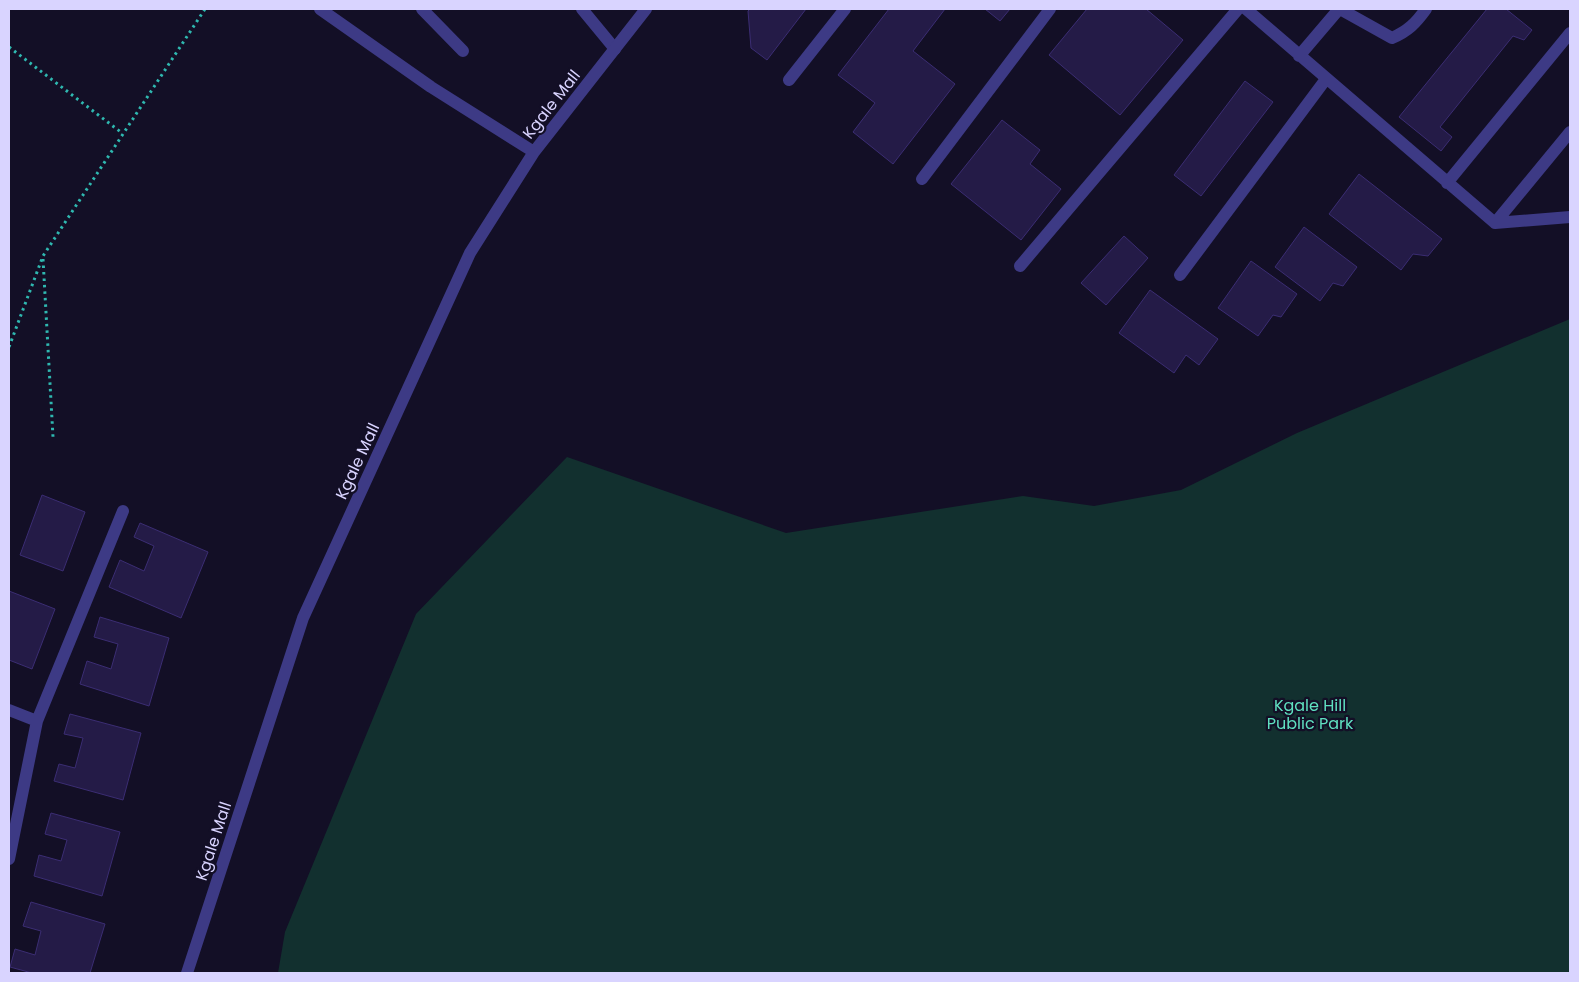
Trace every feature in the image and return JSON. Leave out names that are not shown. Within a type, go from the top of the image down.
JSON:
[{"type":"street","points":[[320,9],[431,87],[534,152]]},
{"type":"street","points":[[422,9],[463,51]]},
{"type":"street","points":[[582,9],[615,49]]},
{"type":"street","name":"Kgale Mall","points":[[187,973],[303,618],[470,253],[534,152],[646,9]]},
{"type":"street","points":[[789,80],[845,9]]},
{"type":"street","points":[[922,179],[1050,9]]},
{"type":"street","points":[[1020,266],[1238,9]]},
{"type":"street","points":[[1246,9],[1494,223],[1570,217]]},
{"type":"street","points":[[1299,56],[1339,9],[1392,38],[1416,24],[1426,9]]},
{"type":"street","points":[[1447,183],[1570,33]]},
{"type":"street","points":[[1180,275],[1326,79]]},
{"type":"street","points":[[1494,223],[1570,132]]},
{"type":"street","points":[[9,859],[37,721],[123,511]]},
{"type":"street","points":[[9,710],[37,721]]},
{"type":"path","points":[[9,348],[43,256],[205,9]]},
{"type":"path","points":[[9,47],[122,133]]},
{"type":"path","points":[[43,256],[53,437]]},
{"type":"green space","name":"Kgale Hill Public Park","points":[[1570,319],[1570,973],[278,973],[285,932],[416,614],[567,457],[786,533],[1023,496],[1094,506],[1181,490],[1297,433]]},
{"type":"building","points":[[750,9],[806,9],[767,60],[751,48],[748,11]]},
{"type":"building","points":[[889,9],[945,9],[913,51],[955,84],[893,164],[853,132],[875,103],[838,75]]},
{"type":"building","points":[[985,9],[1010,9],[1000,21]]},
{"type":"building","points":[[1087,9],[1146,9],[1183,40],[1120,115],[1049,55]]},
{"type":"building","points":[[1487,9],[1506,9],[1532,30],[1524,40],[1513,36],[1440,127],[1452,137],[1441,151],[1399,117]]},
{"type":"building","points":[[1245,81],[1273,102],[1201,196],[1174,175]]},
{"type":"building","points":[[1002,120],[1040,150],[1030,164],[1061,189],[1021,240],[951,184]]},
{"type":"building","points":[[1359,174],[1442,239],[1428,256],[1413,254],[1401,270],[1329,214]]},
{"type":"building","points":[[1304,227],[1357,267],[1343,286],[1333,283],[1320,301],[1275,267]]},
{"type":"building","points":[[1124,236],[1148,258],[1106,305],[1081,283]]},
{"type":"building","points":[[1251,261],[1297,294],[1281,317],[1273,315],[1258,336],[1218,308]]},
{"type":"building","points":[[1150,290],[1218,339],[1199,365],[1186,355],[1174,373],[1119,333]]},
{"type":"building","points":[[42,495],[85,512],[63,571],[20,555]]},
{"type":"building","points":[[140,523],[208,552],[181,618],[109,587],[120,560],[144,571],[154,546],[134,537]]},
{"type":"building","points":[[9,591],[55,609],[32,669],[9,660]]},
{"type":"building","points":[[100,617],[169,638],[149,706],[80,684],[87,661],[111,669],[118,644],[94,637]]},
{"type":"building","points":[[70,714],[141,733],[123,800],[54,781],[59,764],[75,768],[83,738],[64,734]]},
{"type":"building","points":[[51,813],[120,832],[102,896],[34,876],[39,855],[61,861],[67,840],[45,834]]},
{"type":"building","points":[[31,902],[105,924],[90,973],[32,973],[10,967],[15,949],[35,955],[41,931],[23,926]]}]
